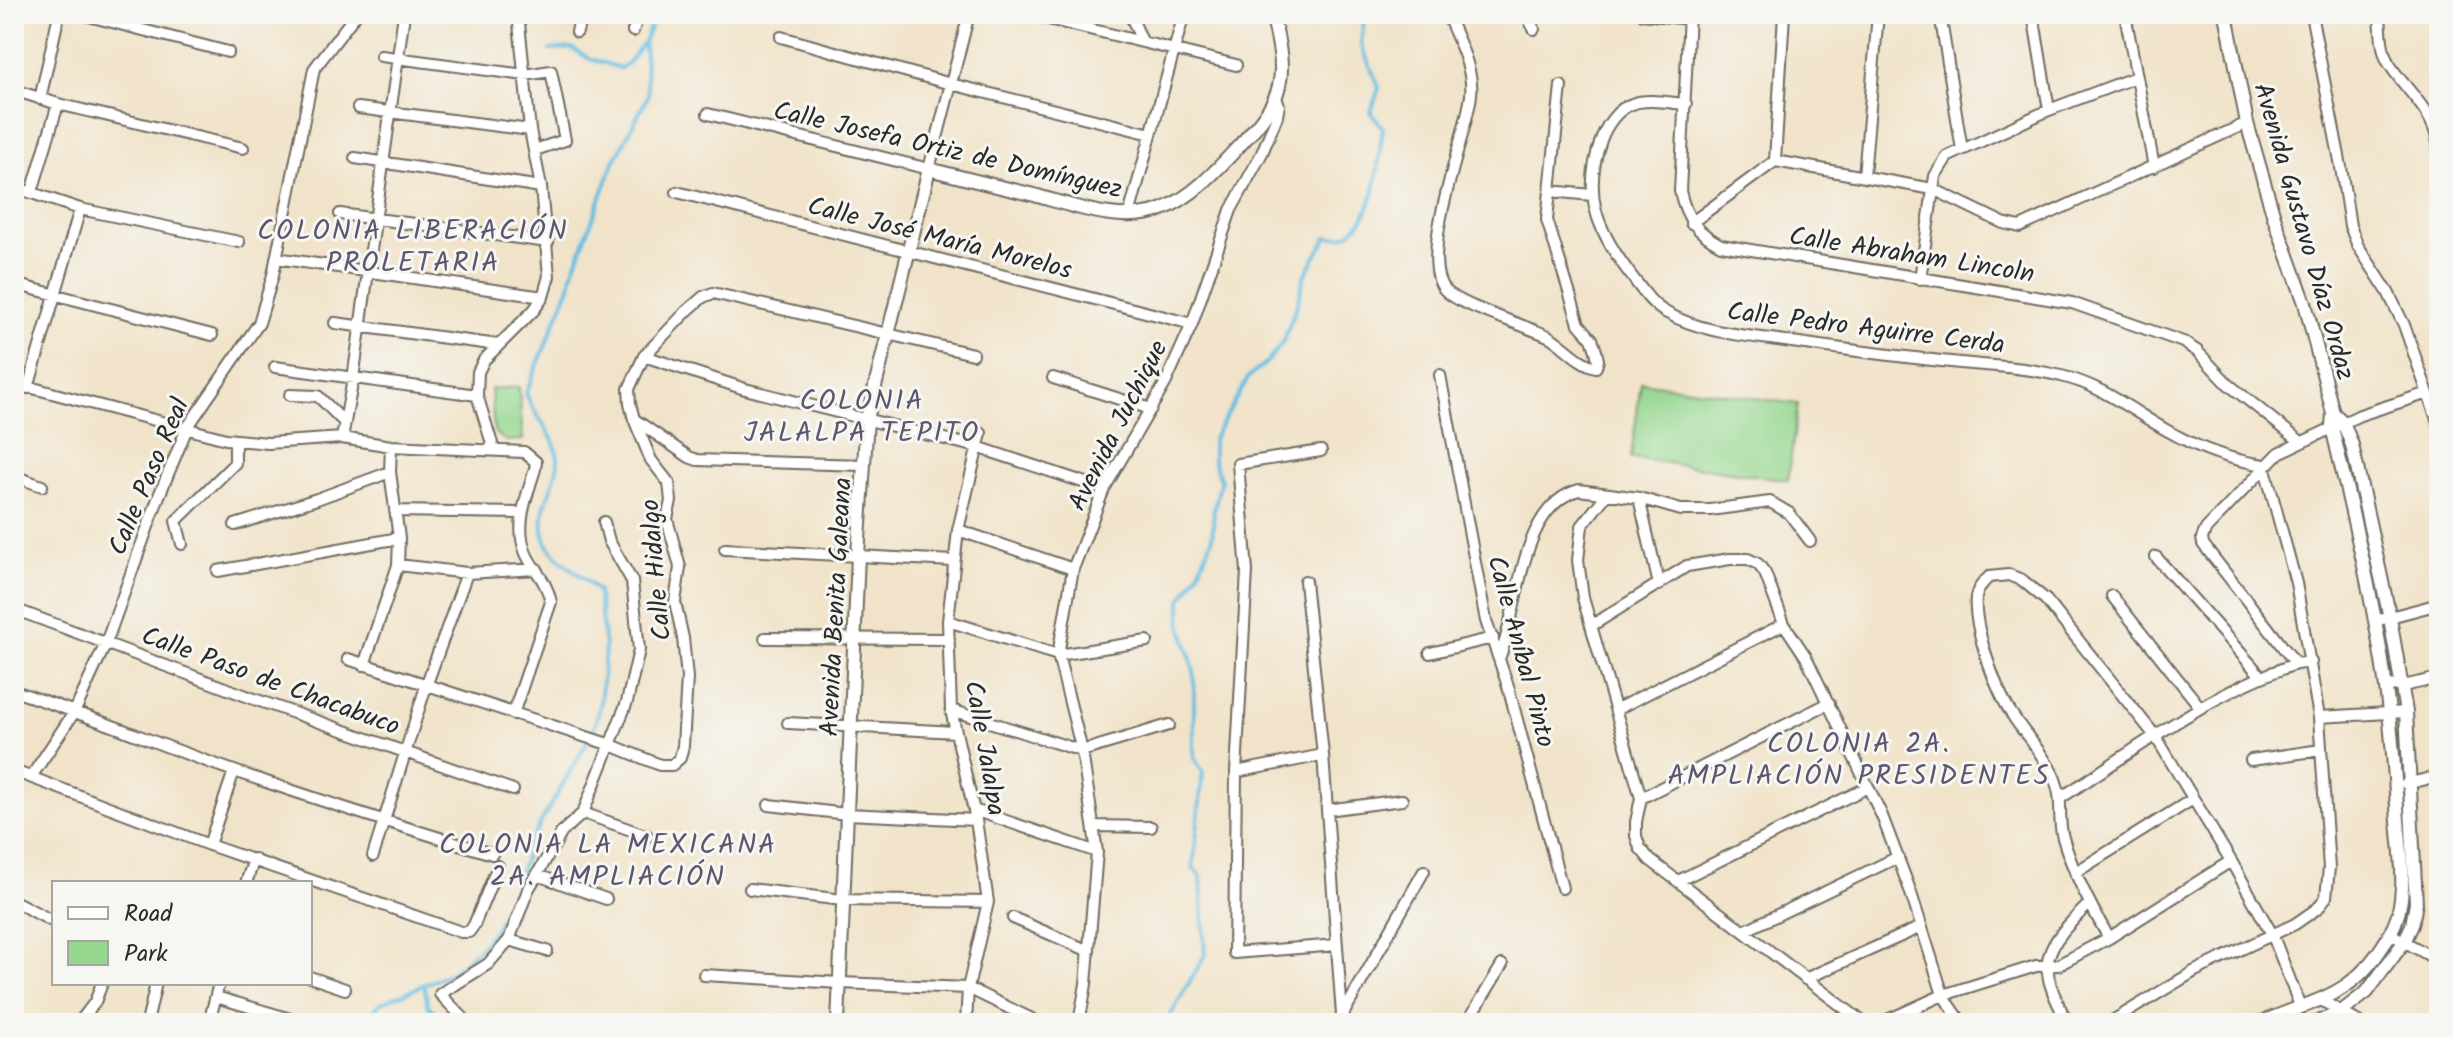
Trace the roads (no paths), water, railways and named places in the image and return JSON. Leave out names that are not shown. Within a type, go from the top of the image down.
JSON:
[{"type":"street","points":[[40,99],[59,14]]},
{"type":"street","points":[[81,14],[228,52]]},
{"type":"street","name":"Calle Paso Real","points":[[31,777],[75,711],[106,643],[187,428],[259,323],[276,258],[314,69],[356,14]]},
{"type":"street","points":[[342,438],[385,163],[404,14]]},
{"type":"street","points":[[494,450],[477,395],[478,372],[484,360],[534,310],[543,297],[549,276],[548,242],[530,130],[517,15],[505,14]]},
{"type":"street","points":[[577,32],[581,14]]},
{"type":"street","points":[[633,31],[639,14]]},
{"type":"street","name":"Avenida Benita Galeana","points":[[838,1023],[858,555],[867,419],[969,14]]},
{"type":"street","points":[[1028,14],[1236,65]]},
{"type":"street","points":[[1130,14],[1142,41]]},
{"type":"street","points":[[1129,215],[1184,14]]},
{"type":"street","points":[[1272,14],[1283,63],[1276,98]]},
{"type":"street","points":[[1447,14],[1468,67],[1471,94],[1445,195],[1437,245],[1438,275],[1444,290],[1550,337],[1588,365],[1596,367],[1596,351],[1592,339],[1579,324],[1547,220],[1561,86]]},
{"type":"street","points":[[1526,14],[1534,29]]},
{"type":"street","points":[[1643,14],[1689,16],[1680,191],[1684,211],[1691,223],[1775,161],[1933,189],[2003,223],[2020,227],[2247,123]]},
{"type":"street","points":[[1775,161],[1784,14]]},
{"type":"street","points":[[1864,176],[1878,14]]},
{"type":"street","points":[[1940,14],[1962,150]]},
{"type":"street","points":[[2033,14],[2049,110]]},
{"type":"street","points":[[2125,14],[2154,167]]},
{"type":"street","name":"Avenida Gustavo Díaz Ordaz","points":[[2226,14],[2247,123],[2274,217],[2305,303],[2336,421],[2390,714],[2401,898],[2391,934],[2356,980],[2321,1000],[2260,1023]]},
{"type":"street","points":[[2311,14],[2350,226],[2358,246],[2388,292],[2404,325],[2439,425]]},
{"type":"street","points":[[2380,14],[2386,60],[2432,121],[2437,137],[2438,179],[2434,199],[2439,213]]},
{"type":"street","points":[[781,37],[1151,134]]},
{"type":"street","points":[[381,56],[525,75],[551,71],[565,140],[535,150]]},
{"type":"street","points":[[1920,279],[1935,176],[1947,157],[2049,110],[2136,77]]},
{"type":"street","points":[[14,90],[58,104],[243,148]]},
{"type":"street","name":"Calle Josefa Ortiz de Domínguez","points":[[708,114],[1084,207],[1129,215],[1164,209],[1204,181],[1245,139],[1276,98]]},
{"type":"street","name":"Avenida Juchique","points":[[1079,1023],[1089,951],[1097,852],[1082,751],[1058,655],[1073,569],[1104,489],[1166,382],[1192,324],[1231,210],[1262,153],[1277,116],[1279,105],[1276,98]]},
{"type":"street","name":"Calle Pedro Aguirre Cerda","points":[[1686,104],[1645,102],[1632,104],[1619,112],[1603,133],[1598,147],[1592,195],[1596,216],[1608,245],[1646,296],[1663,311],[1689,324],[1839,349],[2024,369],[2080,380],[2104,390],[2171,433],[2216,455],[2264,465]]},
{"type":"street","points":[[32,192],[58,104]]},
{"type":"street","points":[[358,108],[530,130]]},
{"type":"street","points":[[355,158],[541,187]]},
{"type":"street","points":[[14,187],[80,209],[239,242]]},
{"type":"street","points":[[1550,191],[1592,195]]},
{"type":"street","name":"Calle José María Morelos","points":[[677,192],[1192,324]]},
{"type":"street","points":[[28,388],[80,209]]},
{"type":"street","points":[[340,214],[548,242]]},
{"type":"street","name":"Calle Abraham Lincoln","points":[[1691,223],[1704,236],[1721,245],[2072,303],[2183,342],[2197,351],[2228,384],[2301,442]]},
{"type":"street","points":[[276,258],[543,297]]},
{"type":"street","points":[[14,284],[212,335]]},
{"type":"street","name":"Calle Hidalgo","points":[[607,744],[660,765],[672,765],[680,758],[683,746],[687,678],[675,602],[680,567],[667,519],[671,501],[669,483],[651,460],[634,419],[629,389],[644,356],[703,297],[713,293],[887,334]]},
{"type":"street","points":[[335,323],[498,345]]},
{"type":"street","points":[[887,334],[973,354]]},
{"type":"street","points":[[644,356],[745,389],[977,447],[1104,489]]},
{"type":"street","points":[[275,367],[477,395]]},
{"type":"street","name":"Calle Aníbal Pinto","points":[[1440,375],[1483,606],[1500,656],[1562,888]]},
{"type":"street","points":[[1053,378],[1151,409]]},
{"type":"street","points":[[14,383],[235,440],[268,443],[342,438],[391,446],[524,452],[536,462],[521,513],[525,552],[547,584],[551,602],[513,714]]},
{"type":"street","points":[[2296,664],[2203,544],[2206,529],[2264,465],[2279,453],[2336,421],[2428,393]]},
{"type":"street","points":[[290,395],[318,396],[345,423]]},
{"type":"street","points":[[634,419],[697,460],[863,465]]},
{"type":"street","name":"Avenida Gustavo Díaz Ordaz","points":[[2316,1023],[2341,1012],[2367,992],[2404,942],[2412,925],[2416,903],[2403,686],[2352,445],[2336,421]]},
{"type":"street","name":"Calle Jalalpa","points":[[966,1023],[968,988],[988,902],[975,815],[951,710],[948,621],[958,530],[981,433]]},
{"type":"street","points":[[182,544],[176,521],[235,463],[235,440]]},
{"type":"street","points":[[364,665],[398,565],[399,538],[390,472],[391,446]]},
{"type":"street","points":[[1321,451],[1238,464],[1247,571],[1236,772],[1234,953],[1337,945]]},
{"type":"street","points":[[2109,1023],[2195,971],[2307,917],[2326,897],[2329,868],[2319,717],[2296,583],[2264,465]]},
{"type":"street","points":[[235,525],[390,472]]},
{"type":"street","points":[[14,476],[42,486]]},
{"type":"street","points":[[1500,656],[1509,635],[1529,545],[1556,501],[1571,492],[1579,490],[1639,498],[1681,510],[1710,510],[1770,502],[1789,513],[1810,541]]},
{"type":"street","points":[[1607,494],[1582,526],[1578,560],[1583,598],[1641,798],[1636,822],[1640,848],[1650,860],[1864,1023]]},
{"type":"street","points":[[1639,498],[1659,585]]},
{"type":"street","points":[[395,511],[521,513]]},
{"type":"street","points":[[468,1023],[440,994],[488,964],[509,940],[528,890],[562,832],[583,813],[607,744],[627,702],[639,650],[632,581],[609,541],[604,522]]},
{"type":"street","points":[[958,530],[1073,569]]},
{"type":"street","points":[[218,571],[399,538]]},
{"type":"street","points":[[725,549],[953,561]]},
{"type":"street","points":[[2156,557],[2260,675]]},
{"type":"street","points":[[1591,626],[1687,566],[1730,559],[1748,559],[1758,564],[1765,573],[1784,624],[1806,657],[1868,787],[1898,857],[1943,995],[1962,1023]]},
{"type":"street","points":[[398,565],[467,573],[537,569]]},
{"type":"street","points":[[373,856],[426,686],[467,573]]},
{"type":"street","points":[[2109,938],[2089,904],[2062,836],[2062,797],[2053,773],[2008,709],[1994,676],[1976,596],[1980,585],[1989,577],[2009,575],[2022,580],[2046,600],[2156,737],[2273,936],[2300,1006]]},
{"type":"street","points":[[1305,581],[1323,755],[1342,1020]]},
{"type":"street","points":[[2112,596],[2200,707]]},
{"type":"street","points":[[2375,621],[2439,604]]},
{"type":"street","name":"Calle Paso de Chacabuco","points":[[14,609],[257,700],[513,790]]},
{"type":"street","points":[[948,621],[1058,655],[1147,641]]},
{"type":"street","points":[[1617,709],[1784,624]]},
{"type":"street","points":[[765,638],[949,639]]},
{"type":"street","points":[[1430,653],[1493,638]]},
{"type":"street","points":[[348,659],[607,744]]},
{"type":"street","points":[[2062,797],[2200,707],[2260,675],[2311,662]]},
{"type":"street","points":[[2386,685],[2403,686],[2439,678]]},
{"type":"street","points":[[14,691],[234,771],[492,854]]},
{"type":"street","points":[[1641,798],[1829,703]]},
{"type":"street","points":[[951,710],[1082,751],[1169,725]]},
{"type":"street","points":[[2319,717],[2406,712]]},
{"type":"street","points":[[788,723],[956,732]]},
{"type":"street","points":[[2251,760],[2321,750]]},
{"type":"street","points":[[1236,772],[1323,755]]},
{"type":"street","points":[[14,771],[209,845],[461,932],[469,932],[498,866]]},
{"type":"street","points":[[209,845],[234,771]]},
{"type":"street","points":[[2396,786],[2439,776]]},
{"type":"street","points":[[1678,881],[1868,787]]},
{"type":"street","points":[[2076,872],[2193,799]]},
{"type":"street","points":[[1327,810],[1402,800]]},
{"type":"street","points":[[769,805],[847,814],[975,815],[1097,852]]},
{"type":"street","points":[[583,813],[648,836]]},
{"type":"street","points":[[1094,826],[1151,827]]},
{"type":"street","points":[[1744,931],[1898,857]]},
{"type":"street","points":[[247,881],[254,859]]},
{"type":"street","points":[[1881,1023],[1943,995],[2036,966],[2058,965],[2109,938],[2231,861]]},
{"type":"street","points":[[1342,1020],[1424,871]]},
{"type":"street","points":[[537,875],[606,899]]},
{"type":"street","points":[[750,889],[843,900],[988,902]]},
{"type":"street","points":[[14,901],[52,921]]},
{"type":"street","points":[[2068,1023],[2046,965],[2051,947],[2089,904]]},
{"type":"street","points":[[1013,918],[1089,951]]},
{"type":"street","points":[[1805,979],[1921,927]]},
{"type":"street","points":[[2391,934],[2439,961]]},
{"type":"street","points":[[509,940],[547,951]]},
{"type":"street","points":[[1467,1023],[1502,965]]},
{"type":"street","points":[[704,975],[968,988],[1040,1023]]},
{"type":"street","points":[[312,978],[345,989]]},
{"type":"street","points":[[79,1023],[95,1002],[101,985]]},
{"type":"street","points":[[147,1023],[156,985]]},
{"type":"street","points":[[209,1023],[219,985]]},
{"type":"street","points":[[216,997],[304,1023]]},
{"type":"street","points":[[2321,1000],[2360,1023]]},
{"type":"waterway","points":[[363,1023],[381,1003],[452,973],[482,946],[495,929],[513,893],[528,848],[541,822],[593,732],[600,706],[605,647],[598,591],[555,555],[548,545],[543,520],[555,476],[557,451],[526,393],[570,286],[614,162],[648,96],[644,42],[656,14]]},
{"type":"waterway","points":[[1166,1023],[1205,955],[1201,877],[1193,868],[1203,772],[1194,758],[1194,671],[1181,624],[1181,600],[1198,573],[1212,540],[1214,509],[1221,480],[1213,460],[1213,439],[1248,378],[1267,362],[1283,342],[1304,277],[1327,237],[1346,235],[1357,227],[1365,216],[1375,187],[1383,128],[1371,112],[1379,88],[1361,44],[1365,14]]},
{"type":"waterway","points":[[550,50],[572,48],[588,58],[620,68],[627,64],[643,43]]},
{"type":"waterway","points":[[424,984],[428,1006],[450,1023]]},
{"type":"district","name":"COLONIA LIBERACIÓN PROLETARIA","points":[[413,245]]},
{"type":"district","name":"COLONIA JALALPA TEPITO","points":[[862,415]]},
{"type":"district","name":"COLONIA 2A. AMPLIACIÓN PRESIDENTES","points":[[1859,758]]},
{"type":"district","name":"COLONIA LA MEXICANA 2A. AMPLIACIÓN","points":[[608,859]]}]
